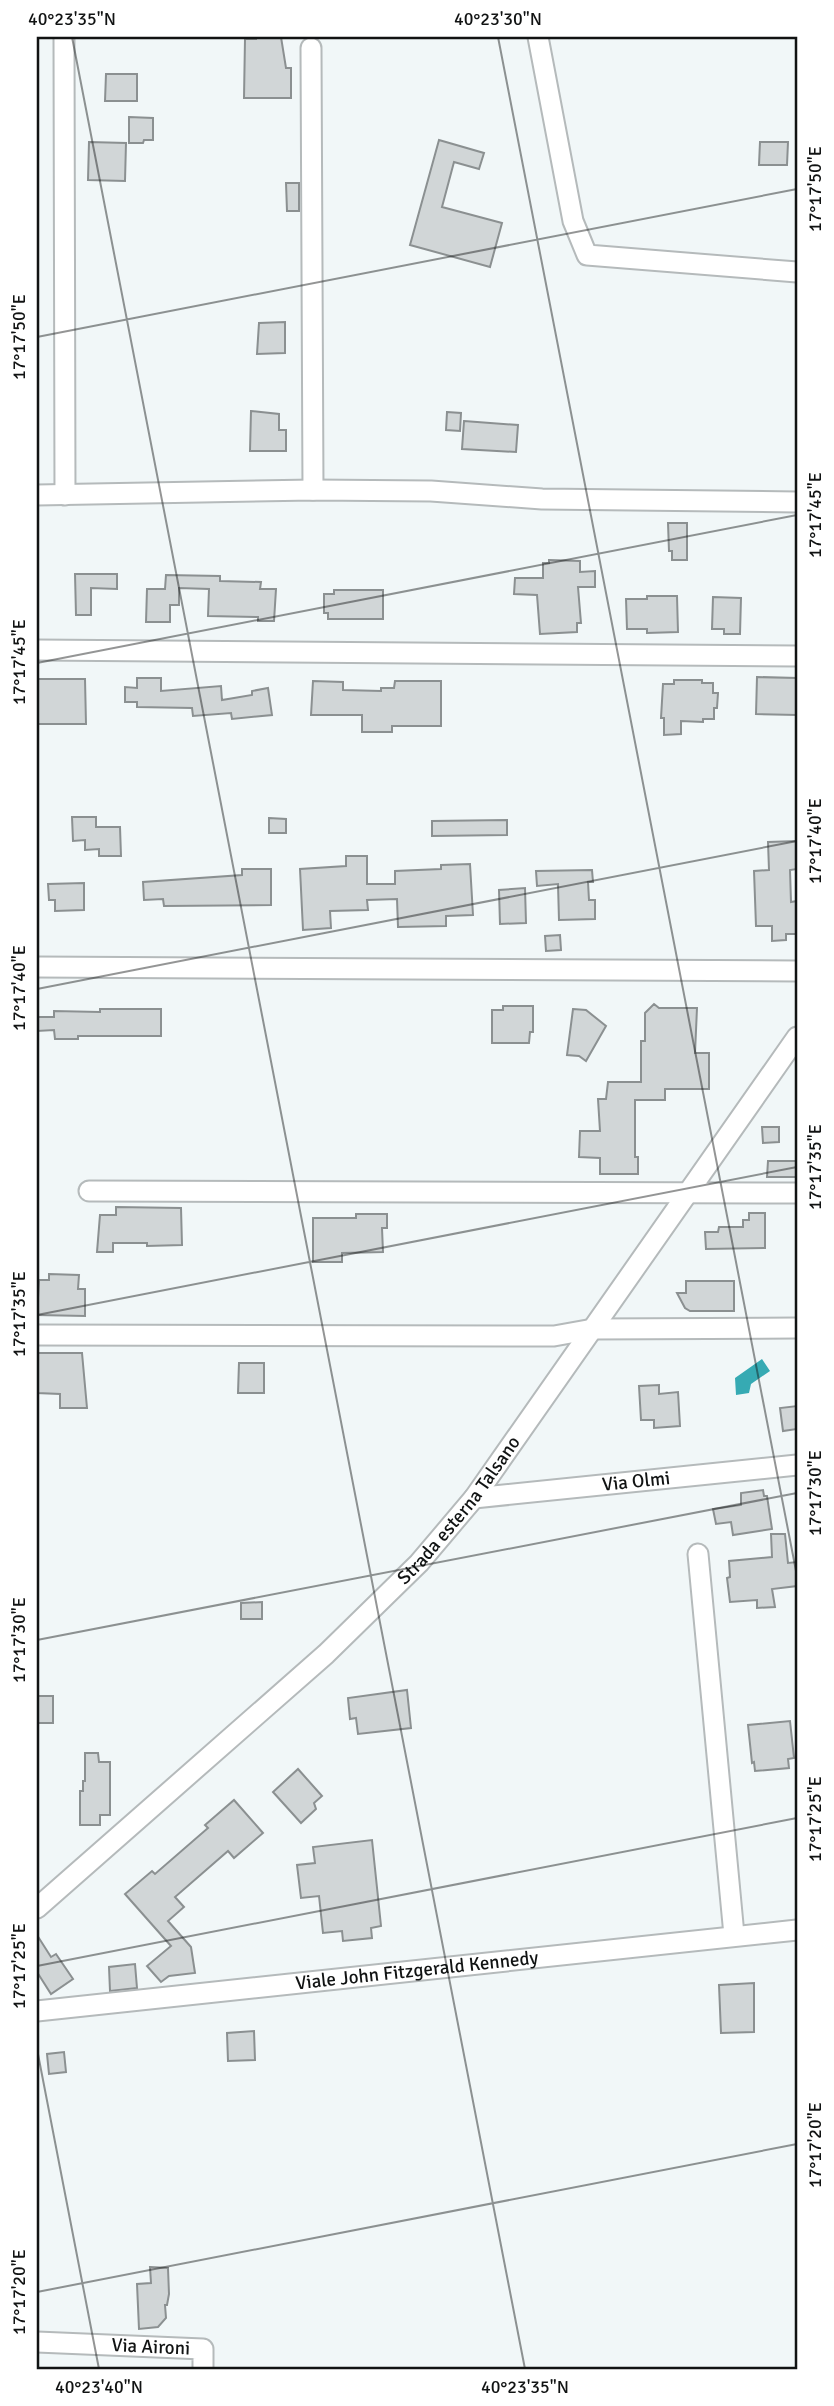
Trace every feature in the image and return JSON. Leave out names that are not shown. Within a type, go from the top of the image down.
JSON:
[{"type":"street","points":[[64,37],[65,495]]},
{"type":"street","points":[[538,37],[573,221],[587,255],[797,272]]},
{"type":"street","points":[[311,48],[313,490]]},
{"type":"street","points":[[37,495],[313,490],[430,491],[542,499],[797,502]]},
{"type":"street","points":[[37,650],[797,656]]},
{"type":"street","points":[[37,967],[797,971]]},
{"type":"street","name":"Strada esterna Talsano","points":[[37,1908],[326,1654],[419,1563],[474,1498],[797,1037]]},
{"type":"street","points":[[89,1191],[797,1192]]},
{"type":"street","points":[[37,1335],[554,1336],[593,1329],[797,1328]]},
{"type":"street","name":"Via Olmi","points":[[474,1498],[797,1465]]},
{"type":"street","points":[[698,1555],[734,1935]]},
{"type":"street","name":"Viale John Fitzgerald Kennedy","points":[[37,2011],[797,1930]]},
{"type":"street","name":"Via Aironi","points":[[37,2342],[203,2349],[203,2369]]},
{"type":"water","points":[[762,1359],[770,1371],[751,1384],[749,1393],[736,1395],[735,1378]]},
{"type":"building","points":[[281,37],[286,68],[291,68],[291,98],[244,98],[245,39]]},
{"type":"building","points":[[106,74],[137,74],[137,101],[105,101]]},
{"type":"building","points":[[129,117],[153,118],[153,140],[129,143]]},
{"type":"building","points":[[439,140],[484,153],[479,169],[454,162],[442,207],[502,223],[490,267],[410,245]]},
{"type":"building","points":[[89,142],[126,143],[125,181],[88,180]]},
{"type":"building","points":[[760,142],[788,142],[787,165],[759,165]]},
{"type":"building","points":[[286,183],[299,183],[299,211],[287,211]]},
{"type":"building","points":[[285,322],[285,353],[257,354],[259,323]]},
{"type":"building","points":[[251,411],[279,414],[279,430],[286,430],[286,451],[250,451]]},
{"type":"building","points":[[447,412],[461,413],[460,431],[446,430]]},
{"type":"building","points":[[464,421],[518,425],[516,452],[462,449]]},
{"type":"building","points":[[668,523],[687,523],[687,560],[672,560]]},
{"type":"building","points":[[549,560],[580,561],[580,572],[595,571],[595,587],[578,587],[581,623],[577,623],[577,632],[540,634],[537,595],[514,594],[515,578],[543,578],[543,563],[549,563]]},
{"type":"building","points":[[75,574],[117,574],[117,589],[91,588],[91,615],[76,615]]},
{"type":"building","points":[[166,575],[220,576],[220,581],[261,582],[260,589],[276,589],[274,621],[258,621],[258,617],[208,616],[209,589],[179,588],[179,605],[170,605],[170,622],[146,622],[147,589],[165,589]]},
{"type":"building","points":[[334,590],[383,590],[383,619],[328,619],[328,613],[324,613],[324,594],[334,594]]},
{"type":"building","points":[[647,596],[677,596],[678,632],[647,633],[647,629],[627,629],[626,599],[647,599]]},
{"type":"building","points":[[713,597],[741,598],[740,634],[724,634],[724,629],[712,629]]},
{"type":"building","points":[[757,677],[797,678],[797,715],[756,714]]},
{"type":"building","points":[[137,678],[161,678],[161,691],[221,686],[222,700],[252,695],[252,691],[268,688],[272,715],[232,719],[231,713],[193,716],[192,708],[137,707],[137,702],[125,702],[125,687],[137,688]]},
{"type":"building","points":[[37,679],[85,679],[86,724],[37,724]]},
{"type":"building","points":[[674,680],[702,680],[702,683],[713,683],[713,693],[718,693],[717,708],[714,708],[714,719],[703,719],[703,722],[681,721],[681,734],[664,735],[664,718],[661,718],[663,684],[674,684]]},
{"type":"building","points":[[313,681],[343,682],[343,690],[381,691],[381,688],[394,688],[395,681],[441,681],[441,726],[392,726],[392,732],[362,732],[362,715],[311,715]]},
{"type":"building","points":[[72,817],[96,817],[96,827],[120,827],[121,856],[99,856],[99,849],[85,850],[85,840],[73,841]]},
{"type":"building","points":[[269,818],[286,819],[286,833],[269,833]]},
{"type":"building","points":[[507,820],[507,835],[432,836],[432,821]]},
{"type":"building","points":[[797,841],[797,869],[790,870],[791,902],[797,901],[797,934],[786,934],[786,940],[772,941],[772,926],[756,926],[754,871],[769,870],[768,842]]},
{"type":"building","points":[[346,856],[367,856],[367,884],[395,884],[395,871],[441,869],[441,865],[470,864],[473,915],[446,916],[446,926],[398,927],[397,899],[367,900],[368,910],[330,911],[331,928],[303,930],[300,869],[346,866]]},
{"type":"building","points":[[242,869],[271,869],[271,905],[164,906],[163,899],[144,900],[143,882],[242,875]]},
{"type":"building","points":[[592,870],[593,882],[588,882],[589,900],[595,900],[595,919],[559,920],[558,884],[537,886],[536,871]]},
{"type":"building","points":[[84,883],[84,910],[55,911],[55,900],[49,900],[48,884]]},
{"type":"building","points":[[525,888],[526,923],[500,924],[499,890]]},
{"type":"building","points":[[560,935],[561,950],[546,951],[545,936]]},
{"type":"building","points":[[654,1004],[659,1008],[697,1008],[695,1053],[709,1053],[709,1089],[665,1089],[665,1100],[635,1100],[635,1157],[638,1157],[638,1174],[600,1174],[600,1158],[579,1157],[580,1131],[600,1131],[598,1099],[606,1099],[608,1082],[641,1082],[641,1041],[645,1041],[645,1013]]},
{"type":"building","points":[[503,1006],[533,1006],[533,1032],[530,1032],[529,1043],[492,1043],[492,1010],[503,1010]]},
{"type":"building","points":[[100,1009],[161,1009],[161,1036],[78,1036],[78,1039],[55,1039],[54,1030],[37,1031],[37,1017],[54,1017],[54,1011],[100,1012]]},
{"type":"building","points":[[573,1009],[586,1010],[606,1026],[586,1061],[579,1056],[567,1055]]},
{"type":"building","points":[[762,1127],[779,1127],[779,1142],[763,1143]]},
{"type":"building","points":[[768,1161],[797,1161],[797,1177],[767,1177]]},
{"type":"building","points":[[116,1207],[181,1208],[182,1245],[113,1243],[113,1252],[97,1252],[100,1215],[116,1215]]},
{"type":"building","points":[[749,1213],[765,1213],[765,1248],[706,1249],[705,1232],[718,1232],[719,1227],[743,1227],[743,1220],[749,1220]]},
{"type":"building","points":[[356,1214],[387,1214],[387,1228],[382,1228],[383,1252],[342,1253],[342,1262],[313,1262],[313,1218],[356,1218]]},
{"type":"building","points":[[49,1274],[79,1275],[78,1289],[85,1289],[85,1316],[37,1315],[39,1280],[49,1280]]},
{"type":"building","points":[[686,1281],[734,1281],[734,1311],[690,1311],[685,1308],[677,1293],[686,1293]]},
{"type":"building","points":[[37,1353],[82,1353],[87,1408],[60,1408],[60,1394],[37,1393]]},
{"type":"building","points":[[239,1363],[264,1363],[264,1393],[238,1393]]},
{"type":"building","points":[[659,1385],[659,1394],[678,1392],[680,1426],[654,1428],[654,1420],[641,1420],[639,1386]]},
{"type":"building","points":[[797,1406],[797,1429],[783,1431],[780,1408]]},
{"type":"building","points":[[763,1490],[764,1496],[767,1496],[772,1529],[733,1535],[731,1522],[716,1524],[713,1509],[741,1505],[741,1493]]},
{"type":"building","points":[[771,1534],[785,1534],[788,1563],[797,1562],[797,1586],[772,1589],[775,1607],[757,1608],[757,1600],[730,1602],[727,1578],[730,1577],[729,1561],[772,1557]]},
{"type":"building","points":[[262,1602],[262,1619],[241,1619],[241,1603]]},
{"type":"building","points":[[407,1690],[411,1728],[358,1734],[356,1718],[350,1719],[348,1698]]},
{"type":"building","points":[[37,1696],[53,1696],[53,1723],[37,1723]]},
{"type":"building","points":[[790,1721],[794,1758],[788,1759],[789,1768],[755,1771],[748,1725]]},
{"type":"building","points":[[85,1753],[98,1753],[99,1762],[110,1762],[110,1815],[100,1815],[100,1825],[80,1825],[80,1791],[83,1791],[85,1781]]},
{"type":"building","points":[[298,1769],[322,1796],[314,1803],[316,1809],[301,1823],[273,1792]]},
{"type":"building","points":[[234,1800],[263,1833],[234,1858],[228,1851],[175,1897],[184,1907],[168,1921],[191,1947],[195,1973],[169,1976],[161,1982],[147,1966],[171,1946],[125,1894],[152,1871],[155,1874],[208,1828],[205,1825]]},
{"type":"building","points":[[372,1840],[381,1926],[371,1928],[372,1938],[343,1941],[342,1931],[323,1933],[319,1896],[301,1898],[297,1865],[315,1863],[313,1847]]},
{"type":"building","points":[[37,1935],[51,1957],[56,1954],[73,1979],[51,1994],[37,1972]]},
{"type":"building","points":[[135,1964],[137,1988],[110,1991],[109,1967]]},
{"type":"building","points":[[754,1983],[754,2032],[721,2033],[719,1985]]},
{"type":"building","points":[[254,2031],[255,2060],[228,2061],[227,2033]]},
{"type":"building","points":[[64,2052],[66,2072],[49,2074],[47,2054]]},
{"type":"building","points":[[150,2267],[168,2268],[166,2318],[158,2327],[139,2329],[137,2284],[151,2283]]}]
